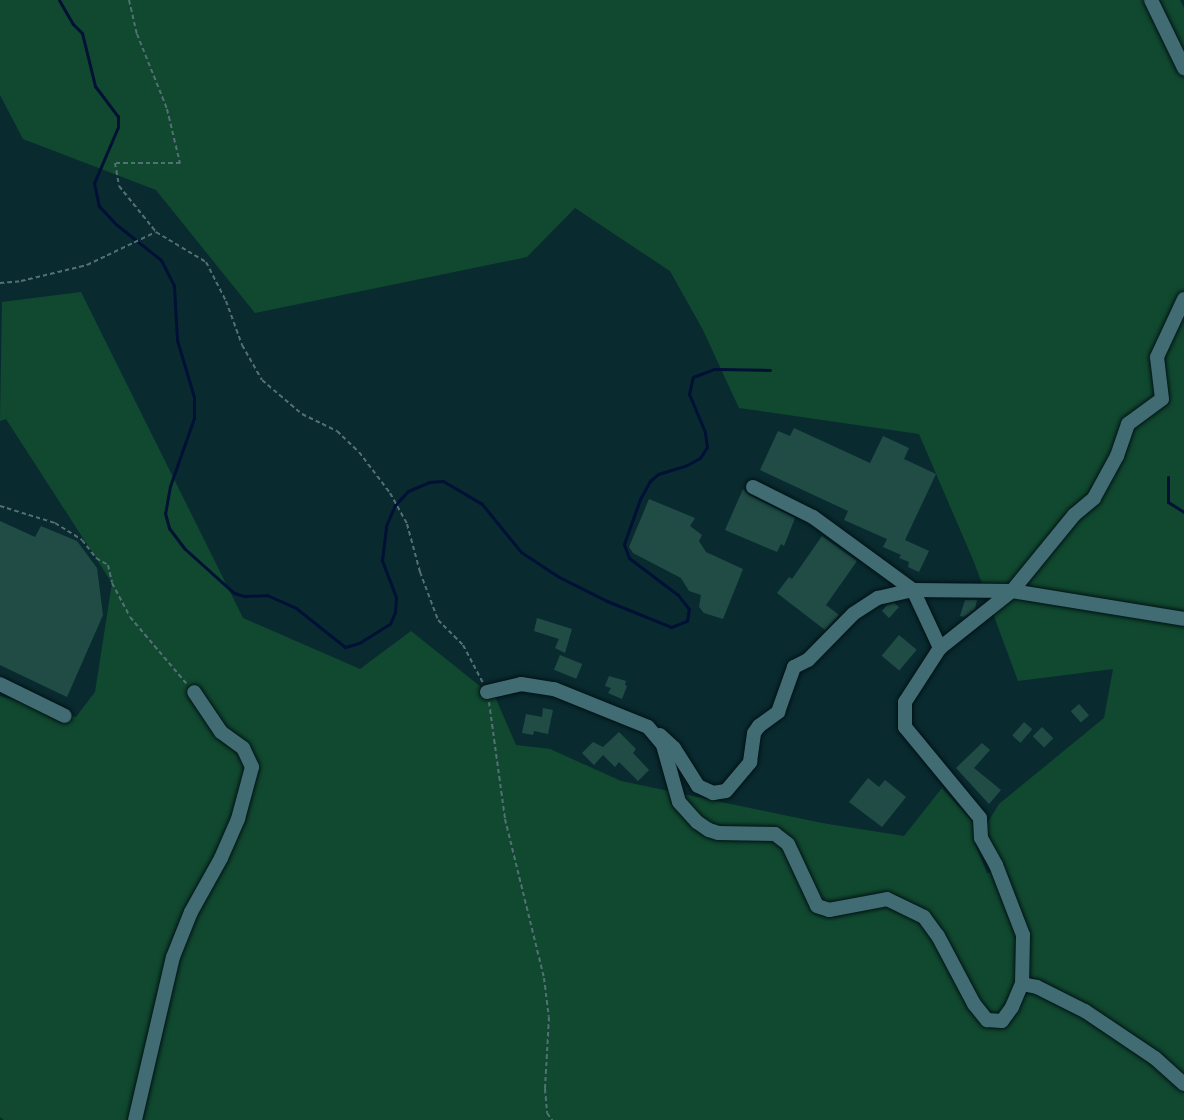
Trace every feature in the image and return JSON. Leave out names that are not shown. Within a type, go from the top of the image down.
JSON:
[{"type":"street","points":[[1151,0],[1184,68]]},
{"type":"street","points":[[648,727],[663,745],[679,802],[709,831],[776,834],[788,844],[817,906],[829,910],[887,898],[924,917],[938,936],[974,1004],[987,1020],[1002,1021],[1012,1007],[1022,984],[1023,935],[996,865],[981,838],[980,818],[905,727],[905,702],[940,648],[1012,591],[1074,515],[1094,498],[1117,456],[1128,424],[1162,399],[1157,357],[1184,298]]},
{"type":"street","points":[[753,487],[813,517],[913,590],[940,648]]},
{"type":"street","points":[[487,692],[521,684],[554,689],[648,727],[674,748],[698,786],[713,793],[726,791],[750,762],[754,733],[759,726],[778,712],[794,667],[808,660],[853,614],[878,598],[913,590],[1012,591],[1184,619]]},
{"type":"street","points":[[0,684],[65,716]]},
{"type":"street","points":[[135,1120],[173,957],[191,912],[221,858],[238,819],[252,767],[243,748],[221,732],[194,692]]},
{"type":"street","points":[[1022,984],[1037,987],[1085,1011],[1155,1058],[1184,1084]]},
{"type":"path","points":[[129,0],[137,34],[167,109],[180,163],[116,163],[119,186],[156,232],[206,262],[226,301],[242,345],[262,380],[302,414],[337,431],[359,452],[390,493],[407,524],[420,572],[438,620],[462,645],[487,692],[505,819],[544,978],[549,1017],[545,1089],[547,1113],[552,1120]]},
{"type":"path","points":[[0,283],[21,281],[87,265],[156,232]]},
{"type":"path","points":[[0,506],[55,523],[82,540],[96,558],[108,565],[112,583],[130,617],[194,692]]},
{"type":"green space","points":[[0,0],[1180,0],[1184,8],[1184,1120],[4,1120],[0,1117],[0,696],[76,717],[95,692],[112,583],[6,419],[0,421],[2,302],[81,292],[243,618],[360,669],[411,631],[496,699],[516,745],[550,749],[621,781],[822,823],[904,836],[942,788],[973,822],[975,844],[987,873],[1003,871],[985,827],[999,804],[1104,718],[1113,669],[1018,681],[974,562],[919,434],[739,408],[703,330],[670,271],[575,208],[527,257],[255,313],[156,190],[23,139],[0,95]]},
{"type":"building","points":[[794,428],[870,463],[883,436],[909,448],[904,459],[936,474],[905,540],[929,551],[919,572],[908,567],[909,562],[899,558],[901,555],[883,547],[887,539],[844,520],[848,511],[760,470],[778,431],[790,436]]},
{"type":"building","points":[[743,489],[749,495],[795,518],[784,546],[781,544],[777,552],[725,530]]},
{"type":"building","points":[[649,499],[695,518],[690,526],[702,535],[699,541],[706,552],[743,569],[723,619],[704,613],[699,607],[701,595],[689,591],[681,578],[633,553],[629,547]]},
{"type":"building","points":[[0,521],[35,537],[41,526],[77,541],[97,568],[103,615],[67,697],[0,665]]},
{"type":"building","points":[[822,536],[857,561],[826,605],[839,615],[825,630],[777,593],[789,577],[792,579]]},
{"type":"building","points":[[965,600],[977,600],[975,609],[964,617],[960,616]]},
{"type":"building","points":[[894,603],[899,607],[889,618],[882,611],[887,605]]},
{"type":"building","points":[[537,618],[572,629],[565,653],[555,648],[559,639],[534,631]]},
{"type":"building","points":[[899,635],[917,650],[899,670],[882,656]]},
{"type":"building","points":[[560,655],[582,664],[576,679],[554,670]]},
{"type":"building","points":[[609,676],[626,681],[627,686],[622,699],[608,693],[611,688],[605,686]]},
{"type":"building","points":[[1079,704],[1089,715],[1081,723],[1071,711]]},
{"type":"building","points":[[543,708],[553,710],[548,734],[534,731],[533,735],[522,733],[526,714],[542,717]]},
{"type":"building","points":[[1024,722],[1032,729],[1020,743],[1012,736]]},
{"type":"building","points":[[1042,727],[1053,738],[1044,748],[1033,736]]},
{"type":"building","points":[[619,732],[636,749],[633,753],[649,770],[638,781],[619,762],[615,767],[603,755],[594,765],[582,753],[593,742],[603,747]]},
{"type":"building","points":[[982,743],[990,750],[974,768],[1001,790],[989,804],[956,768]]},
{"type":"building","points":[[868,778],[879,787],[885,780],[906,797],[882,827],[849,802]]},
{"type":"waterway","points":[[59,0],[73,24],[82,33],[95,86],[118,116],[118,127],[94,183],[99,206],[117,225],[161,260],[174,286],[177,340],[194,397],[194,418],[170,486],[165,513],[169,528],[185,549],[234,593],[244,596],[267,595],[296,608],[345,647],[359,643],[390,624],[395,612],[396,597],[382,560],[386,526],[395,505],[408,491],[429,482],[443,481],[482,504],[521,552],[559,577],[607,601],[671,627],[687,621],[689,609],[678,595],[629,558],[624,544],[640,499],[650,481],[658,474],[685,466],[700,458],[707,447],[705,432],[689,394],[693,377],[714,369],[770,370]]},
{"type":"waterway","points":[[1168,477],[1168,502],[1184,512]]}]
